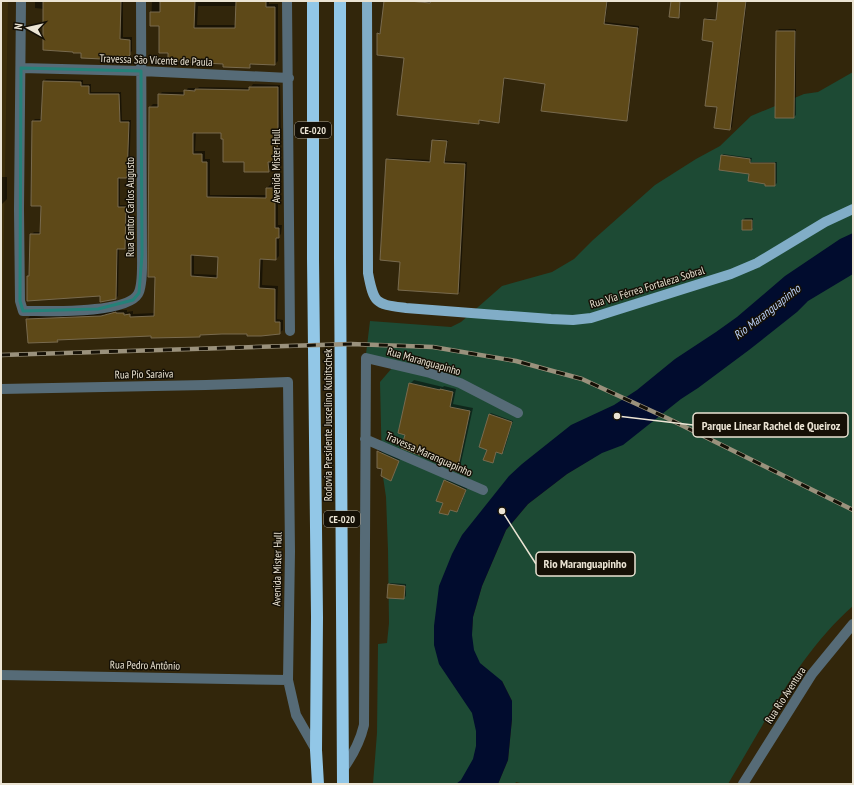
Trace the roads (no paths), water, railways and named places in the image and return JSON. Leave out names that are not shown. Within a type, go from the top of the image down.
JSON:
[{"type":"highway","name":"Rodovia Presidente Juscelino Kubitschek","points":[[313,1],[313,259],[317,609],[316,750],[318,784]]},
{"type":"highway","name":"Rodovia Presidente Juscelino Kubitschek","points":[[340,1],[343,777]]},
{"type":"main road","name":"Rua Via Férrea Fortaleza Sobral","points":[[367,1],[368,273],[373,294],[377,302],[384,305],[551,319],[573,320],[591,318],[731,274],[750,266],[825,222],[853,209]]},
{"type":"street","points":[[21,68],[22,1]]},
{"type":"street","name":"Rua Cantor Carlos Augusto","points":[[21,68],[19,209],[20,301],[23,311],[98,309],[117,306],[133,300],[139,293],[142,254],[140,1]]},
{"type":"street","name":"Avenida Mister Hull","points":[[287,1],[289,78],[290,331]]},
{"type":"street","name":"Travessa São Vicente de Paula","points":[[21,68],[141,71],[289,78]]},
{"type":"street","name":"Rua Maranguapinho","points":[[365,439],[366,358],[460,383],[518,413]]},
{"type":"street","name":"Avenida Mister Hull","points":[[288,382],[290,551],[288,680],[296,715],[316,750]]},
{"type":"street","name":"Rua Pio Saraiva","points":[[1,389],[288,382]]},
{"type":"street","points":[[343,777],[357,748],[364,725],[365,439]]},
{"type":"street","name":"Travessa Maranguapinho","points":[[365,439],[483,490]]},
{"type":"street","name":"Rua Rio Aventura","points":[[743,784],[812,674],[853,624]]},
{"type":"street","name":"Rua Pedro Antônio","points":[[1,675],[288,680]]},
{"type":"water","name":"Rio Maranguapinho","points":[[853,233],[853,274],[808,301],[797,312],[749,350],[681,399],[623,445],[602,453],[567,474],[528,504],[506,530],[482,586],[473,617],[472,635],[474,650],[480,663],[502,681],[512,701],[512,719],[508,760],[498,784],[456,784],[461,780],[473,759],[476,746],[476,731],[472,713],[439,664],[434,645],[434,626],[439,586],[452,554],[462,535],[509,476],[571,425],[614,405],[637,390],[675,359],[737,317],[785,276],[840,239]]},
{"type":"railway","points":[[1,355],[351,344],[433,347],[516,361],[582,379],[667,418],[853,510]]},
{"type":"place","name":"Parque Linear Rachel de Queiroz","points":[[617,416]]},
{"type":"place","name":"Rio Maranguapinho","points":[[502,511]]}]
